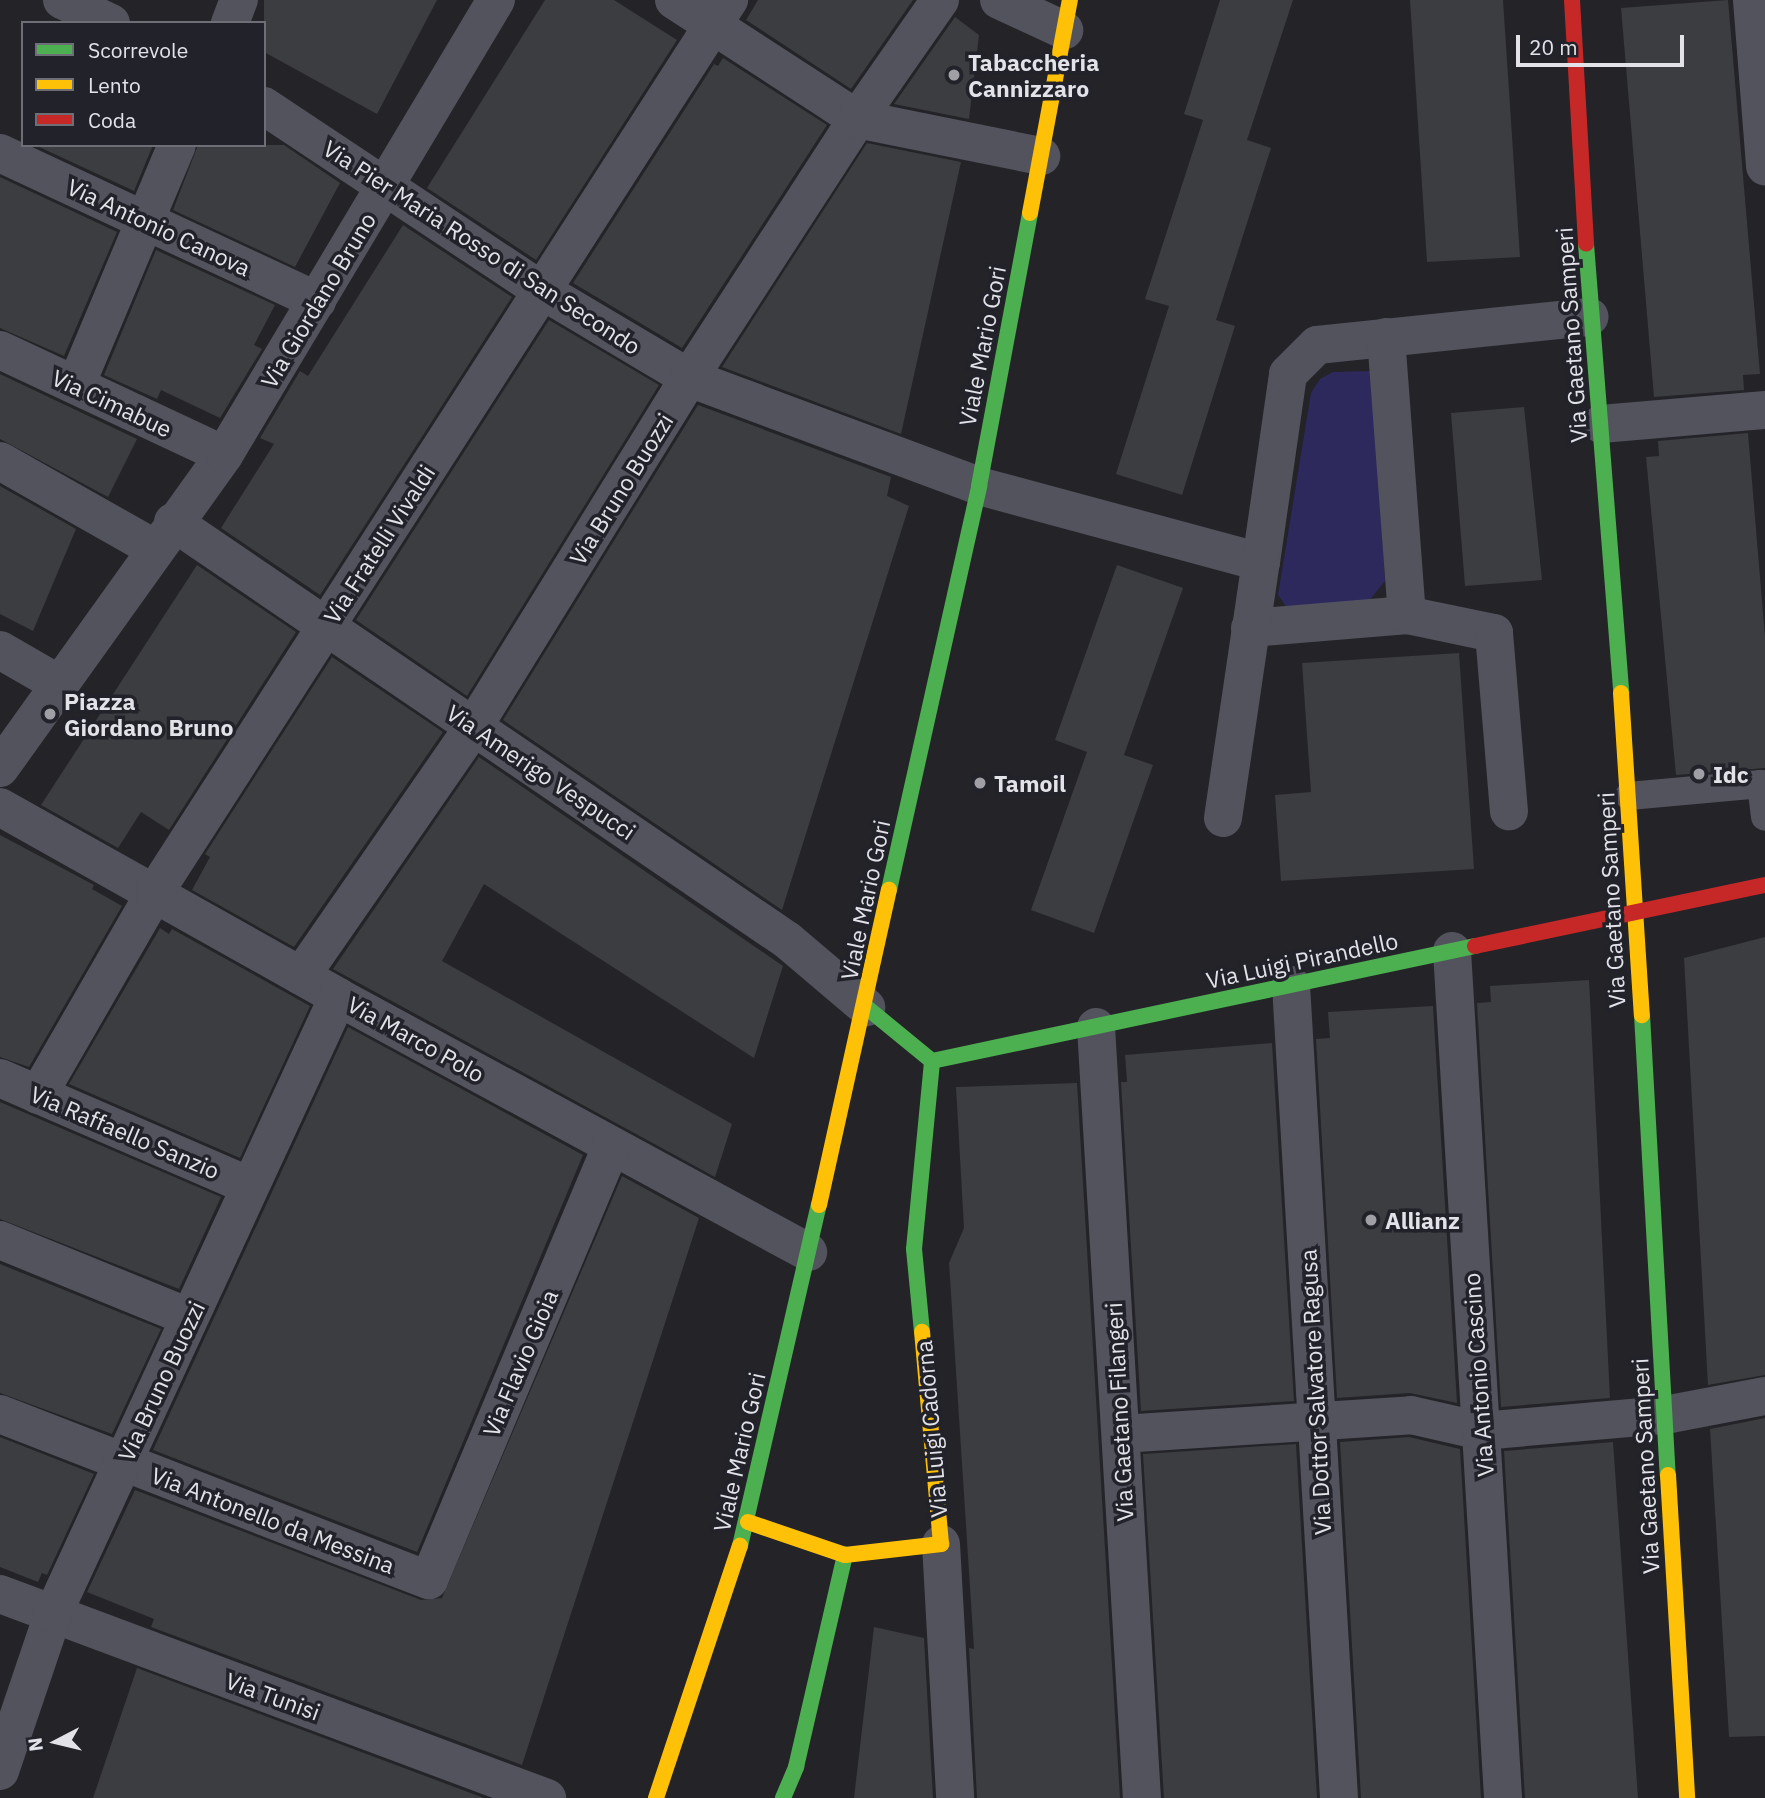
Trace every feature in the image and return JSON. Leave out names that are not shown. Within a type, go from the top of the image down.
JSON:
[{"type":"main road","name":"Via Gaetano Samperi","points":[[1572,0],[1590,317],[1601,424],[1629,796],[1633,913],[1687,1798]]},
{"type":"main road","name":"Viale Mario Gori","points":[[656,1798],[748,1522],[866,1007],[979,486],[1067,15]]},
{"type":"main road","name":"Via Luigi Pirandello","points":[[932,1061],[1765,885]]},
{"type":"main road","points":[[866,1007],[932,1061]]},
{"type":"main road","name":"Via Luigi Cadorna","points":[[932,1061],[914,1249],[941,1544]]},
{"type":"main road","points":[[748,1522],[845,1555],[941,1544]]},
{"type":"main road","points":[[783,1798],[796,1766],[845,1555]]},
{"type":"street","points":[[62,0],[107,21]]},
{"type":"street","points":[[231,21],[239,0]]},
{"type":"street","name":"Via Giordano Bruno","points":[[0,768],[164,535],[224,455],[496,0]]},
{"type":"street","points":[[674,0],[721,13],[856,119],[1041,156]]},
{"type":"street","name":"Via Bruno Buozzi","points":[[301,976],[474,726],[690,378],[856,119],[940,0]]},
{"type":"street","points":[[999,0],[1067,15]]},
{"type":"street","points":[[1752,0],[1765,166]]},
{"type":"street","name":"Via Fratelli Vivaldi","points":[[38,1095],[155,892],[721,13]]},
{"type":"street","name":"Via Pier Maria Rosso di San Secondo","points":[[266,107],[541,290],[690,378],[979,486],[1261,562]]},
{"type":"street","points":[[76,385],[176,147]]},
{"type":"street","name":"Via Antonio Canova","points":[[0,153],[317,301]]},
{"type":"street","points":[[1223,818],[1288,374],[1317,345],[1590,317]]},
{"type":"street","points":[[1386,337],[1406,615]]},
{"type":"street","name":"Via Cimabue","points":[[0,350],[224,455]]},
{"type":"street","points":[[1601,424],[1765,410]]},
{"type":"street","name":"Via Amerigo Vespucci","points":[[0,460],[94,514],[209,546],[787,940],[866,1007]]},
{"type":"street","points":[[1250,628],[1406,615],[1494,633],[1509,811]]},
{"type":"street","points":[[0,650],[59,684]]},
{"type":"street","name":"Via Marco Polo","points":[[13,814],[338,997],[808,1252]]},
{"type":"street","name":"Via Antonio Cascino","points":[[1452,951],[1503,1798]]},
{"type":"street","name":"Via Dottor Salvatore Ragusa","points":[[1291,985],[1339,1798]]},
{"type":"street","name":"Via Bruno Buozzi","points":[[0,1771],[53,1614],[338,997]]},
{"type":"street","name":"Via Gaetano Filangeri","points":[[1096,1027],[1142,1798]]},
{"type":"street","name":"Via Raffaello Sanzio","points":[[0,1078],[250,1186]]},
{"type":"street","name":"Via Flavio Gioia","points":[[429,1580],[611,1146]]},
{"type":"street","points":[[0,1240],[189,1317]]},
{"type":"street","points":[[1121,1434],[1410,1415],[1481,1431],[1665,1415],[1765,1396]]},
{"type":"street","name":"Via Antonello da Messina","points":[[0,1415],[429,1580]]},
{"type":"street","name":"Via Luigi Cadorna","points":[[941,1544],[955,1798]]},
{"type":"street","name":"Via Tunisi","points":[[0,1594],[547,1798]]},
{"type":"lane","points":[[1629,796],[1761,784],[1765,817]]},
{"type":"shaded area","points":[[1372,371],[1385,581],[1368,602],[1286,606],[1278,595],[1311,393],[1320,379],[1333,372]]},
{"type":"building","points":[[264,0],[437,0],[377,114],[266,53]]},
{"type":"building","points":[[545,0],[614,0],[677,40],[536,260],[427,188]]},
{"type":"building","points":[[758,0],[913,0],[851,89],[746,20]]},
{"type":"building","points":[[1220,0],[1293,0],[1247,140],[1271,148],[1216,320],[1235,326],[1182,495],[1116,474],[1169,306],[1145,299],[1203,120],[1184,114]]},
{"type":"building","points":[[1410,0],[1503,0],[1520,257],[1427,262]]},
{"type":"building","points":[[1728,0],[1760,374],[1743,375],[1744,390],[1654,397],[1621,8]]},
{"type":"building","points":[[955,17],[979,35],[969,119],[894,104]]},
{"type":"building","points":[[723,58],[827,125],[682,348],[573,283],[714,64],[718,66]]},
{"type":"building","points":[[867,143],[961,162],[901,434],[722,367]]},
{"type":"building","points":[[284,145],[340,183],[295,267],[173,210],[197,147]]},
{"type":"building","points":[[39,147],[152,147],[134,191]]},
{"type":"building","points":[[0,177],[117,232],[64,356],[0,328]]},
{"type":"building","points":[[403,225],[512,297],[320,595],[221,528],[274,444],[260,438],[300,371],[308,376]]},
{"type":"building","points":[[156,250],[275,305],[254,345],[262,349],[220,418],[161,390],[157,399],[104,375]]},
{"type":"building","points":[[549,320],[659,385],[467,696],[356,620]]},
{"type":"building","points":[[0,374],[137,439],[108,497],[0,439]]},
{"type":"building","points":[[698,405],[891,477],[887,496],[909,506],[782,910],[503,720]]},
{"type":"building","points":[[1524,407],[1542,580],[1465,586],[1451,413]]},
{"type":"building","points":[[1748,433],[1765,637],[1765,768],[1676,775],[1646,457],[1659,456],[1658,441]]},
{"type":"building","points":[[0,486],[76,529],[33,631],[0,614]]},
{"type":"building","points":[[197,565],[296,632],[169,830],[141,812],[118,848],[41,805]]},
{"type":"building","points":[[1117,565],[1183,588],[1124,755],[1153,765],[1094,933],[1031,910],[1087,752],[1055,740]]},
{"type":"building","points":[[1459,653],[1474,869],[1281,881],[1275,795],[1311,792],[1302,663]]},
{"type":"building","points":[[332,657],[443,732],[294,947],[192,890],[210,857],[205,854]]},
{"type":"building","points":[[479,757],[783,966],[754,1058],[484,884],[442,961],[732,1124],[715,1177],[333,969]]},
{"type":"building","points":[[0,835],[94,885],[92,889],[122,906],[29,1067],[0,1057]]},
{"type":"building","points":[[160,928],[169,934],[172,929],[310,1006],[240,1158],[69,1084]]},
{"type":"building","points":[[1765,937],[1765,1375],[1708,1385],[1684,958]]},
{"type":"building","points":[[1589,980],[1610,1398],[1501,1407],[1477,1003],[1491,1002],[1490,986]]},
{"type":"building","points":[[1433,1006],[1457,1403],[1410,1393],[1337,1398],[1316,1039],[1330,1038],[1328,1012]]},
{"type":"building","points":[[348,1027],[583,1155],[417,1552],[153,1450]]},
{"type":"building","points":[[1272,1043],[1294,1401],[1141,1411],[1121,1082],[1127,1082],[1125,1055]]},
{"type":"building","points":[[1077,1083],[1120,1798],[977,1798],[969,1648],[974,1649],[949,1263],[964,1228],[956,1087]]},
{"type":"building","points":[[0,1102],[221,1197],[179,1289],[0,1219]]},
{"type":"building","points":[[622,1176],[699,1218],[522,1765],[151,1627],[154,1619],[87,1592],[135,1490],[421,1600],[442,1598]]},
{"type":"building","points":[[0,1264],[161,1329],[112,1434],[0,1393]]},
{"type":"building","points":[[1765,1418],[1765,1736],[1729,1737],[1710,1429]]},
{"type":"building","points":[[0,1437],[94,1474],[47,1575],[42,1573],[38,1582],[0,1567]]},
{"type":"building","points":[[1409,1437],[1460,1449],[1481,1798],[1361,1798],[1340,1442]]},
{"type":"building","points":[[1613,1442],[1638,1798],[1525,1798],[1504,1451]]},
{"type":"building","points":[[1296,1444],[1317,1798],[1164,1798],[1143,1454]]},
{"type":"building","points":[[874,1627],[924,1638],[933,1798],[854,1798]]},
{"type":"building","points":[[137,1668],[484,1798],[93,1798]]},
{"type":"traffic: fast","points":[[889,890],[979,486],[1030,213]]},
{"type":"traffic: fast","points":[[1586,244],[1621,693]]},
{"type":"traffic: fast","points":[[866,1007],[932,1061],[1475,946]]},
{"type":"traffic: fast","points":[[1642,1015],[1668,1475]]},
{"type":"traffic: fast","points":[[922,1332],[914,1249],[932,1061]]},
{"type":"traffic: fast","points":[[740,1546],[819,1205]]},
{"type":"traffic: fast","points":[[783,1798],[796,1767],[845,1555]]},
{"type":"traffic: slow","points":[[1030,213],[1070,0]]},
{"type":"traffic: slow","points":[[1621,693],[1642,1015]]},
{"type":"traffic: slow","points":[[819,1205],[889,890]]},
{"type":"traffic: slow","points":[[748,1522],[845,1555],[941,1544],[922,1332]]},
{"type":"traffic: slow","points":[[1668,1475],[1687,1798]]},
{"type":"traffic: slow","points":[[656,1798],[740,1546]]},
{"type":"traffic: jam","points":[[1572,0],[1586,244]]},
{"type":"traffic: jam","points":[[1475,946],[1765,885]]},
{"type":"place","name":"Tabaccheria Cannizzaro","points":[[954,75]]},
{"type":"place","name":"Piazza Giordano Bruno","points":[[50,714]]},
{"type":"place","name":"Idc","points":[[1699,774]]},
{"type":"place","name":"Tamoil","points":[[980,783]]},
{"type":"place","name":"Allianz","points":[[1371,1220]]}]
